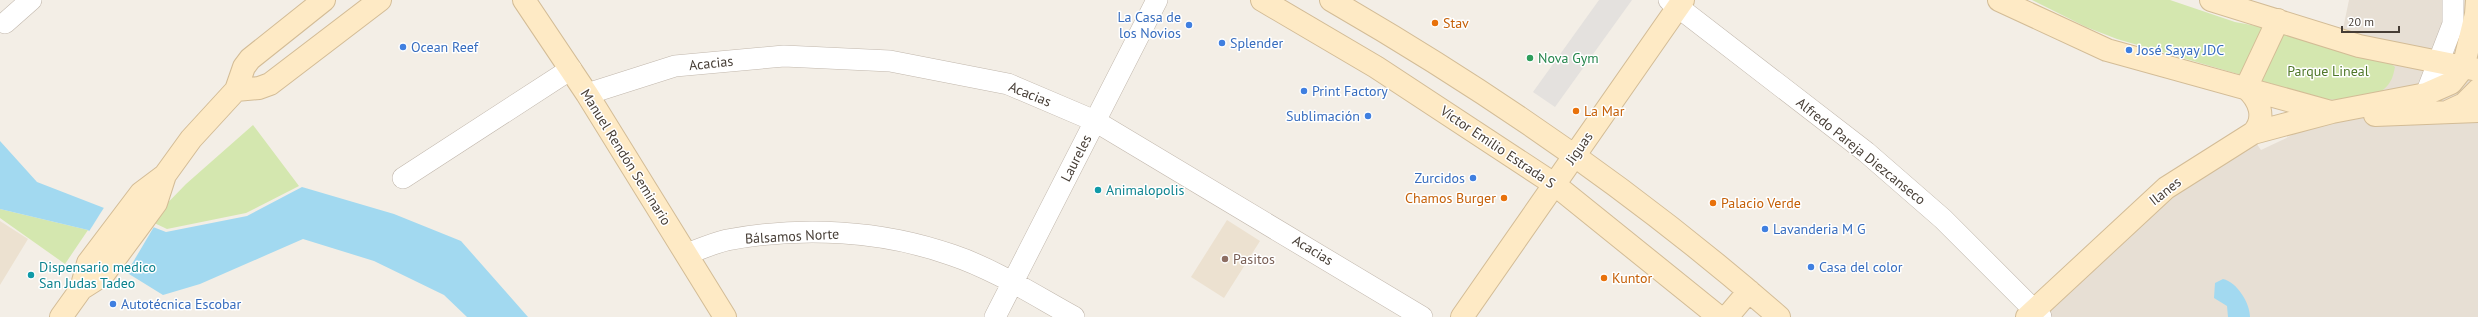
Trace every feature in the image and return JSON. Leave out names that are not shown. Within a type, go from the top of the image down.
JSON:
[{"type":"main road","points":[[61,317],[165,175],[206,122],[236,90],[244,67],[263,48],[324,0]]},
{"type":"main road","points":[[236,90],[259,88],[270,84],[285,70],[380,0]]},
{"type":"main road","name":"Manuel Rendón Seminario","points":[[524,0],[587,94],[725,317]]},
{"type":"main road","name":"Víctor Emilio Estrada S","points":[[1262,0],[1376,67],[1554,184],[1719,317]]},
{"type":"main road","points":[[1331,0],[1394,36],[1575,154],[1749,291],[1779,317]]},
{"type":"main road","points":[[1999,0],[2107,50],[2332,112],[2377,115],[2438,113],[2477,100],[2465,82],[2470,69],[2477,0]]},
{"type":"main road","points":[[2211,0],[2360,46],[2470,69]]},
{"type":"main road","name":"Jiguas","points":[[1462,317],[1575,154],[1677,2]]},
{"type":"main road","points":[[2246,88],[2278,20]]},
{"type":"main road","points":[[1376,67],[1394,36]]},
{"type":"main road","points":[[263,48],[253,64],[253,71],[259,77],[267,79],[285,70]]},
{"type":"main road","points":[[2332,112],[2426,94],[2451,83],[2470,69]]},
{"type":"main road","points":[[2246,88],[2255,98],[2260,110],[2260,122],[2253,132]]},
{"type":"main road","name":"Ilanes","points":[[2034,315],[2166,188],[2253,132],[2332,112]]},
{"type":"main road","points":[[1727,317],[1749,291]]},
{"type":"street","points":[[5,23],[30,0]]},
{"type":"street","name":"Laureles","points":[[995,317],[1157,0]]},
{"type":"street","points":[[2426,94],[2453,24],[2454,0]]},
{"type":"street","name":"Alfredo Pareja Diezcanseco","points":[[1677,2],[1866,152],[1943,219],[2034,315]]},
{"type":"street","name":"Acacias","points":[[587,94],[675,66],[784,56],[890,61],[1008,84],[1095,121],[1422,317]]},
{"type":"street","points":[[403,178],[570,70]]},
{"type":"street","name":"Bálsamos Norte","points":[[687,254],[727,240],[789,233],[848,232],[901,240],[953,255],[1012,283],[1074,317]]},
{"type":"shaded area","points":[[1599,0],[1632,0],[1555,107],[1533,92]]},
{"type":"shaded area","points":[[2349,0],[2478,0],[2478,317],[2031,317],[2142,216],[2254,140],[2261,150],[2324,120]]},
{"type":"shaded area","name":"Pasitos","points":[[1227,220],[1260,241],[1224,298],[1191,277]]},
{"type":"shaded area","points":[[0,221],[28,239],[0,285]]},
{"type":"green space","name":"Parque Lineal","points":[[2032,0],[2170,0],[2235,22],[2295,33],[2379,55],[2395,67],[2393,77],[2390,82],[2385,89],[2377,93],[2360,98],[2341,100],[2324,99],[2117,39],[2086,27]]},
{"type":"green space","points":[[253,125],[299,186],[246,213],[167,229],[150,221],[186,184]]},
{"type":"green space","points":[[0,209],[88,230],[65,264],[0,218]]},
{"type":"water","points":[[0,141],[37,182],[166,232],[247,216],[302,187],[394,214],[461,241],[528,317],[467,317],[444,295],[374,261],[303,239],[200,284],[163,295],[129,274],[88,230],[0,209]]},
{"type":"water","points":[[2223,279],[2233,284],[2242,294],[2248,306],[2250,317],[2228,317],[2227,306],[2214,298],[2215,283]]},
{"type":"pier","points":[[105,206],[155,225],[126,274],[88,233]]},
{"type":"place","name":"Stav","points":[[1435,23]]},
{"type":"place","name":"La Casa de los Novios","points":[[1189,25]]},
{"type":"place","name":"Splender","points":[[1222,43]]},
{"type":"place","name":"Ocean Reef","points":[[403,47]]},
{"type":"place","name":"José Sayay JDC","points":[[2129,50]]},
{"type":"place","name":"Nova Gym","points":[[1530,58]]},
{"type":"place","name":"Print Factory","points":[[1304,91]]},
{"type":"place","name":"La Mar","points":[[1576,111]]},
{"type":"place","name":"Sublimación","points":[[1368,116]]},
{"type":"place","name":"Zurcidos","points":[[1473,178]]},
{"type":"place","name":"Animalopolis","points":[[1098,190]]},
{"type":"place","name":"Chamos Burger","points":[[1504,198]]},
{"type":"place","name":"Palacio Verde","points":[[1713,203]]},
{"type":"place","name":"Lavanderia M G","points":[[1765,229]]},
{"type":"place","name":"Pasitos","points":[[1225,259]]},
{"type":"place","name":"Casa del color","points":[[1811,267]]},
{"type":"place","name":"Dispensario medico San Judas Tadeo","points":[[31,275]]},
{"type":"place","name":"Kuntor","points":[[1604,278]]},
{"type":"place","name":"Autotécnica Escobar","points":[[113,304]]}]
